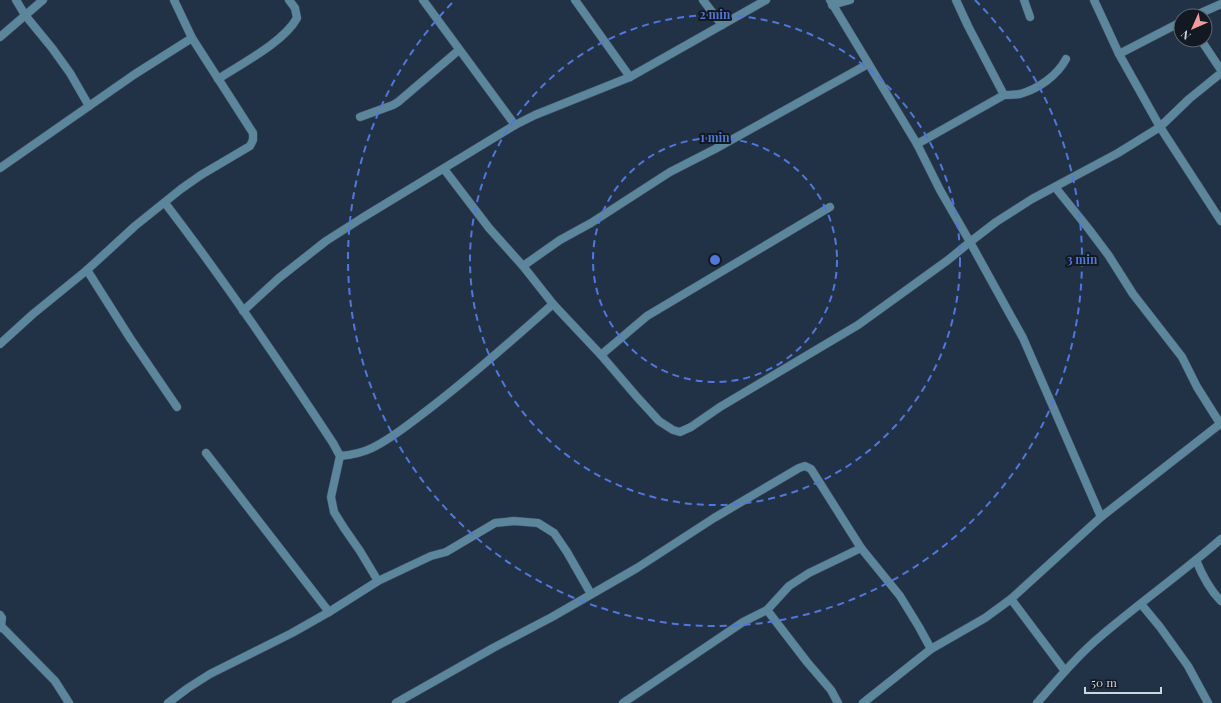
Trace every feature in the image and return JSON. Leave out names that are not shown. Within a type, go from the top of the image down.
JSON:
[{"type":"street","points":[[16,0],[25,15],[70,73],[89,106]]},
{"type":"street","points":[[0,37],[43,0]]},
{"type":"street","points":[[0,344],[33,314],[87,270],[135,226],[164,203],[201,175],[250,146],[253,140],[253,133],[192,38],[174,0]]},
{"type":"street","points":[[218,79],[275,42],[293,25],[297,18],[295,8],[289,0]]},
{"type":"street","points":[[423,0],[515,125]]},
{"type":"street","points":[[575,0],[630,77]]},
{"type":"street","points":[[703,0],[722,25]]},
{"type":"street","points":[[243,311],[279,278],[326,241],[515,125],[535,115],[630,77],[766,0]]},
{"type":"street","points":[[850,0],[831,3],[917,144],[940,190],[1023,338],[1100,517]]},
{"type":"street","points":[[956,0],[1004,95]]},
{"type":"street","points":[[1024,0],[1030,17]]},
{"type":"street","points":[[1094,0],[1120,54],[1160,127],[1221,221]]},
{"type":"street","points":[[1120,54],[1173,26]]},
{"type":"street","points":[[0,168],[89,106],[192,38]]},
{"type":"street","points":[[444,169],[489,228],[523,266],[553,304],[601,355],[636,397],[659,421],[673,430],[680,432],[691,427],[720,407],[858,325],[948,260],[996,222],[1032,199],[1118,153],[1160,127],[1221,71],[1206,48]]},
{"type":"street","points":[[360,117],[398,102],[459,50]]},
{"type":"street","points":[[917,144],[1004,95],[1020,94],[1040,86],[1061,69],[1066,59]]},
{"type":"street","points":[[523,266],[560,240],[591,223],[670,172],[716,149],[868,64]]},
{"type":"street","points":[[863,703],[931,649],[985,618],[1011,599],[1100,517],[1221,424],[1197,387],[1182,357],[1134,294],[1109,256],[1055,187]]},
{"type":"street","points":[[164,203],[189,235],[286,372],[340,456],[331,497],[334,512],[378,581]]},
{"type":"street","points":[[601,355],[647,316],[830,207]]},
{"type":"street","points":[[87,270],[130,338],[177,407]]},
{"type":"street","points":[[340,456],[354,455],[386,441],[444,397],[553,304]]},
{"type":"street","points":[[206,453],[329,612]]},
{"type":"street","points":[[396,703],[637,568],[714,518],[799,468],[805,466],[811,469],[862,548],[900,596],[931,649]]},
{"type":"street","points":[[168,703],[210,674],[292,633],[378,581],[431,556],[446,552],[495,523],[514,521],[538,524],[554,533],[567,552],[590,594]]},
{"type":"street","points":[[1036,703],[1078,657],[1103,634],[1196,560],[1221,538]]},
{"type":"street","points":[[623,703],[743,622],[767,610],[788,586],[809,573],[862,548]]},
{"type":"street","points":[[1196,560],[1205,580],[1221,601]]},
{"type":"street","points":[[1011,599],[1065,671]]},
{"type":"street","points":[[1141,604],[1160,627],[1188,666],[1208,703]]},
{"type":"street","points":[[767,610],[807,662],[831,690],[838,703]]},
{"type":"street","points":[[0,614],[2,618],[1,627],[55,681],[69,703]]}]
